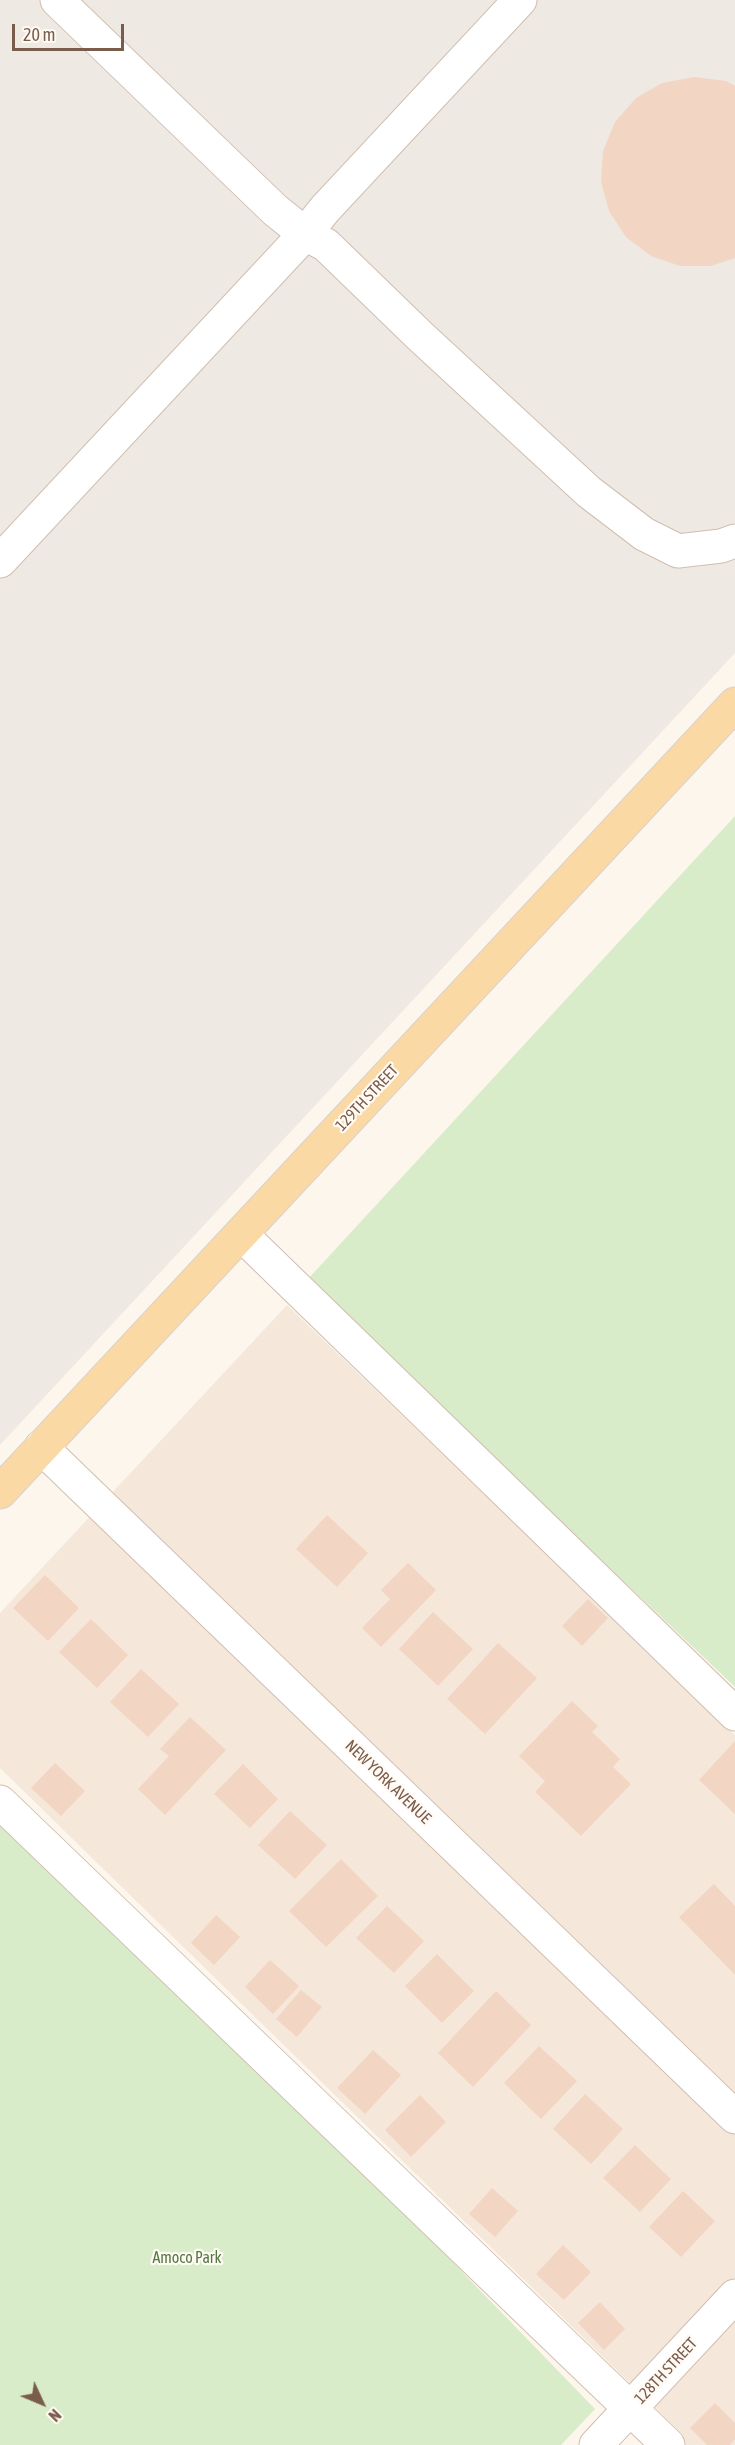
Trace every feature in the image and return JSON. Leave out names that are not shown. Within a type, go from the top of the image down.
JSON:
[{"type":"main road","name":"129TH STREET","points":[[0,1492],[735,704]]},
{"type":"street","points":[[57,0],[275,210],[305,234],[326,245],[420,336],[589,492],[644,534],[678,551],[721,546],[735,541]]},
{"type":"street","points":[[0,561],[520,0]]},
{"type":"street","points":[[241,1234],[735,1714]]},
{"type":"street","name":"NEW YORK AVENUE","points":[[41,1447],[735,2116]]},
{"type":"street","points":[[0,1802],[668,2445]]},
{"type":"street","name":"128TH STREET","points":[[596,2445],[735,2296]]},
{"type":"shaded area","points":[[0,0],[735,0],[735,653],[0,1445]]},
{"type":"shaded area","points":[[287,1305],[735,1735],[735,2445],[675,2445],[683,2435],[0,1768],[0,1613]]},
{"type":"green space","points":[[735,816],[735,1687],[307,1280]]},
{"type":"green space","name":"Amoco Park","points":[[0,1819],[343,2149],[595,2409],[561,2445],[0,2445]]},
{"type":"building","points":[[694,77],[726,81],[735,86],[735,258],[711,266],[680,266],[651,256],[626,237],[609,211],[601,182],[603,151],[615,122],[636,98],[662,83]]},
{"type":"building","points":[[327,1515],[368,1553],[337,1587],[296,1549]]},
{"type":"building","points":[[408,1563],[436,1590],[381,1647],[362,1628],[390,1599],[381,1590]]},
{"type":"building","points":[[45,1575],[79,1608],[48,1641],[13,1608]]},
{"type":"building","points":[[588,1599],[608,1618],[582,1646],[562,1626]]},
{"type":"building","points":[[433,1612],[473,1649],[438,1686],[399,1649]]},
{"type":"building","points":[[91,1619],[128,1655],[97,1688],[59,1652]]},
{"type":"building","points":[[498,1643],[537,1678],[485,1734],[447,1699]]},
{"type":"building","points":[[141,1669],[179,1704],[148,1737],[110,1702]]},
{"type":"building","points":[[572,1701],[598,1726],[592,1732],[620,1759],[613,1767],[631,1784],[581,1836],[535,1792],[545,1781],[519,1756]]},
{"type":"building","points":[[190,1717],[226,1750],[165,1815],[138,1789],[169,1756],[160,1749]]},
{"type":"building","points":[[735,1741],[735,1814],[699,1780]]},
{"type":"building","points":[[55,1763],[85,1791],[61,1816],[31,1788]]},
{"type":"building","points":[[243,1764],[278,1799],[250,1828],[214,1794]]},
{"type":"building","points":[[290,1811],[327,1845],[295,1879],[258,1845]]},
{"type":"building","points":[[341,1859],[378,1896],[326,1947],[289,1911]]},
{"type":"building","points":[[714,1884],[735,1906],[735,1975],[679,1917]]},
{"type":"building","points":[[387,1906],[424,1941],[394,1973],[356,1938]]},
{"type":"building","points":[[216,1915],[240,1937],[214,1965],[191,1943]]},
{"type":"building","points":[[437,1954],[474,1991],[442,2023],[405,1986]]},
{"type":"building","points":[[270,1960],[299,1986],[273,2014],[245,1987]]},
{"type":"building","points":[[301,1990],[322,2007],[297,2037],[276,2019]]},
{"type":"building","points":[[496,1991],[531,2025],[473,2087],[438,2053]]},
{"type":"building","points":[[539,2046],[577,2081],[541,2119],[504,2083]]},
{"type":"building","points":[[373,2050],[401,2075],[365,2114],[337,2088]]},
{"type":"building","points":[[585,2094],[623,2129],[591,2164],[553,2129]]},
{"type":"building","points":[[420,2095],[446,2122],[411,2157],[385,2130]]},
{"type":"building","points":[[635,2145],[671,2179],[640,2212],[603,2178]]},
{"type":"building","points":[[492,2188],[518,2211],[495,2237],[469,2214]]},
{"type":"building","points":[[683,2191],[715,2221],[681,2257],[649,2227]]},
{"type":"building","points":[[563,2245],[591,2272],[564,2300],[536,2274]]},
{"type":"building","points":[[600,2302],[625,2329],[604,2350],[578,2323]]},
{"type":"building","points":[[715,2403],[735,2423],[735,2439],[730,2445],[707,2445],[690,2428]]}]
